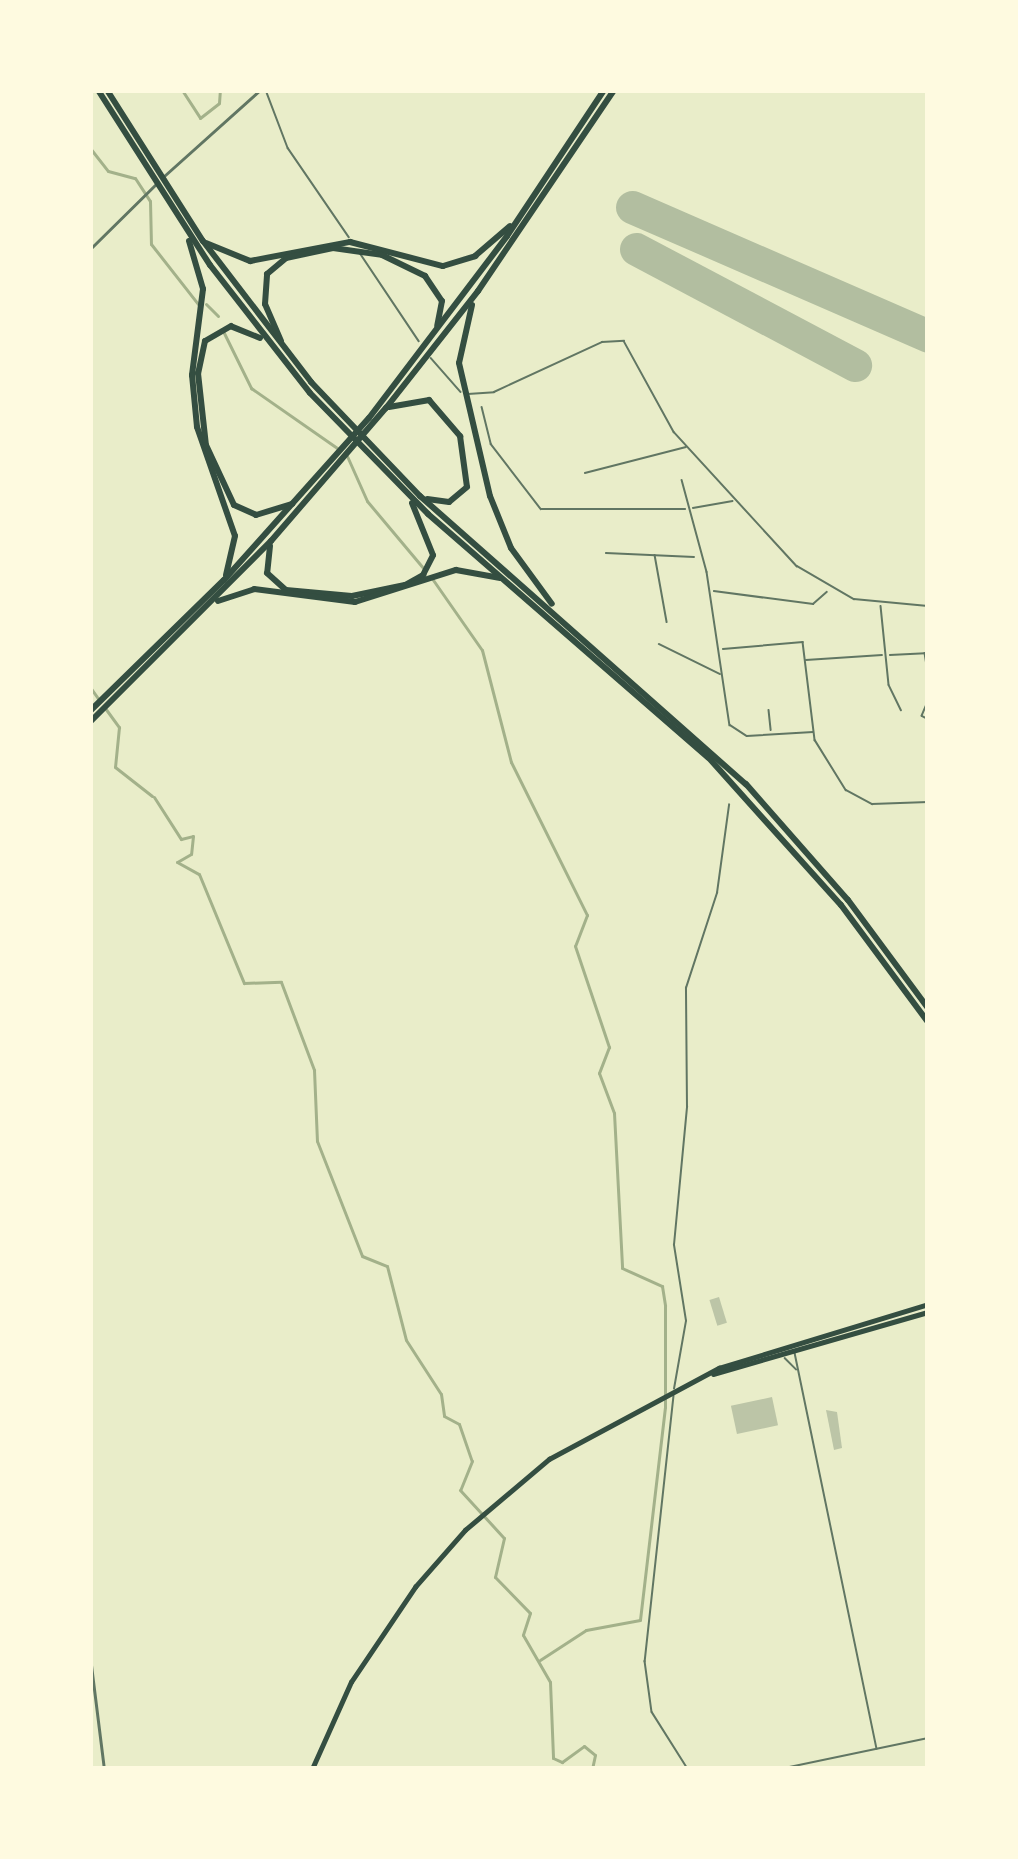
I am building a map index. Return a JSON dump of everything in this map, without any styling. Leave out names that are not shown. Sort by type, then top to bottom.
[{"type":"highway","points":[[98,90],[180,221],[268,344],[408,495],[740,790],[841,905],[928,1022]]},
{"type":"highway","points":[[107,90],[202,241],[288,356],[420,496],[566,621],[768,808],[928,1008]]},
{"type":"highway","points":[[371,420],[386,409],[604,90]]},
{"type":"highway","points":[[433,340],[478,290],[614,90]]},
{"type":"highway","points":[[202,241],[250,261],[340,245],[452,266],[520,218]]},
{"type":"highway","points":[[180,221],[203,289],[192,375],[196,428],[236,536],[227,585]]},
{"type":"highway","points":[[288,356],[266,304],[267,274],[286,258],[340,245]]},
{"type":"highway","points":[[368,248],[433,283],[442,301],[433,340]]},
{"type":"highway","points":[[478,290],[461,333],[461,377],[468,406],[505,535],[566,621]]},
{"type":"highway","points":[[268,344],[239,327],[210,334],[199,361],[201,420],[214,470],[234,505],[256,515],[295,502]]},
{"type":"highway","points":[[90,722],[94,712],[271,541],[418,362]]},
{"type":"highway","points":[[386,409],[429,400],[460,436],[469,464],[464,492],[443,503],[420,496]]},
{"type":"highway","points":[[210,603],[295,502],[339,459]]},
{"type":"highway","points":[[408,495],[431,540],[425,579]]},
{"type":"highway","points":[[271,541],[267,573],[286,590],[352,596],[471,569],[505,580]]},
{"type":"highway","points":[[227,585],[355,602],[425,579]]},
{"type":"main road","points":[[312,1769],[370,1650],[465,1531],[566,1448],[689,1382],[928,1308]]},
{"type":"main road","points":[[702,1377],[794,1346]]},
{"type":"street","points":[[90,248],[176,164],[263,90],[288,148],[454,388],[486,395],[620,340],[687,446],[829,589],[881,602],[928,606]]},
{"type":"street","points":[[482,407],[491,444],[541,509],[689,509],[735,499]]},
{"type":"street","points":[[585,473],[687,446]]},
{"type":"street","points":[[682,480],[710,590],[734,730],[813,732]]},
{"type":"street","points":[[606,553],[698,557]]},
{"type":"street","points":[[655,556],[667,622]]},
{"type":"street","points":[[710,590],[813,604],[829,589]]},
{"type":"street","points":[[881,602],[886,655],[901,710]]},
{"type":"street","points":[[719,649],[799,641],[806,660],[813,732],[856,798],[928,802]]},
{"type":"street","points":[[659,644],[722,674]]},
{"type":"street","points":[[806,660],[925,653],[928,673]]},
{"type":"street","points":[[928,701],[928,719]]},
{"type":"street","points":[[769,710],[771,734]]},
{"type":"street","points":[[688,1769],[652,1712],[645,1661],[676,1378],[685,1364],[686,1305],[674,1245],[687,1107],[686,988],[717,893],[729,805]]},
{"type":"street","points":[[794,1346],[877,1749]]},
{"type":"street","points":[[768,1355],[784,1357],[798,1373]]},
{"type":"street","points":[[90,1657],[104,1769]]},
{"type":"street","points":[[780,1769],[928,1738]]},
{"type":"street","points":[[830,1759],[832,1769]]},
{"type":"building","points":[[719,1297],[727,1323],[717,1326],[709,1300]]},
{"type":"building","points":[[772,1397],[778,1425],[737,1434],[731,1406]]},
{"type":"building","points":[[826,1410],[837,1412],[842,1448],[834,1450]]},
{"type":"waterway","points":[[182,90],[200,118],[219,103],[220,90]]},
{"type":"waterway","points":[[90,148],[108,171],[135,178],[150,201],[151,244],[198,304]]},
{"type":"waterway","points":[[206,304],[218,316]]},
{"type":"waterway","points":[[223,331],[251,388],[340,450]]},
{"type":"waterway","points":[[347,456],[367,501],[425,570]]},
{"type":"waterway","points":[[431,577],[482,650],[511,762],[587,915],[575,946],[609,1047],[599,1073],[614,1113],[622,1268],[662,1286],[665,1306],[665,1407],[640,1620],[586,1630],[540,1660]]},
{"type":"waterway","points":[[90,687],[99,700]]},
{"type":"waterway","points":[[105,708],[119,727],[115,767],[152,796]]},
{"type":"waterway","points":[[154,797],[181,839],[193,836],[191,854],[177,862],[199,874],[244,983],[281,982],[314,1070],[317,1141],[362,1256],[387,1266],[406,1340],[441,1394],[444,1416],[459,1424],[472,1461],[460,1490],[504,1538],[495,1577],[530,1613],[523,1635],[550,1682],[553,1758],[562,1762],[584,1746],[595,1755],[592,1769]]},
{"type":"runway","points":[[632,207],[928,336]]},
{"type":"runway","points":[[636,249],[855,365]]}]
